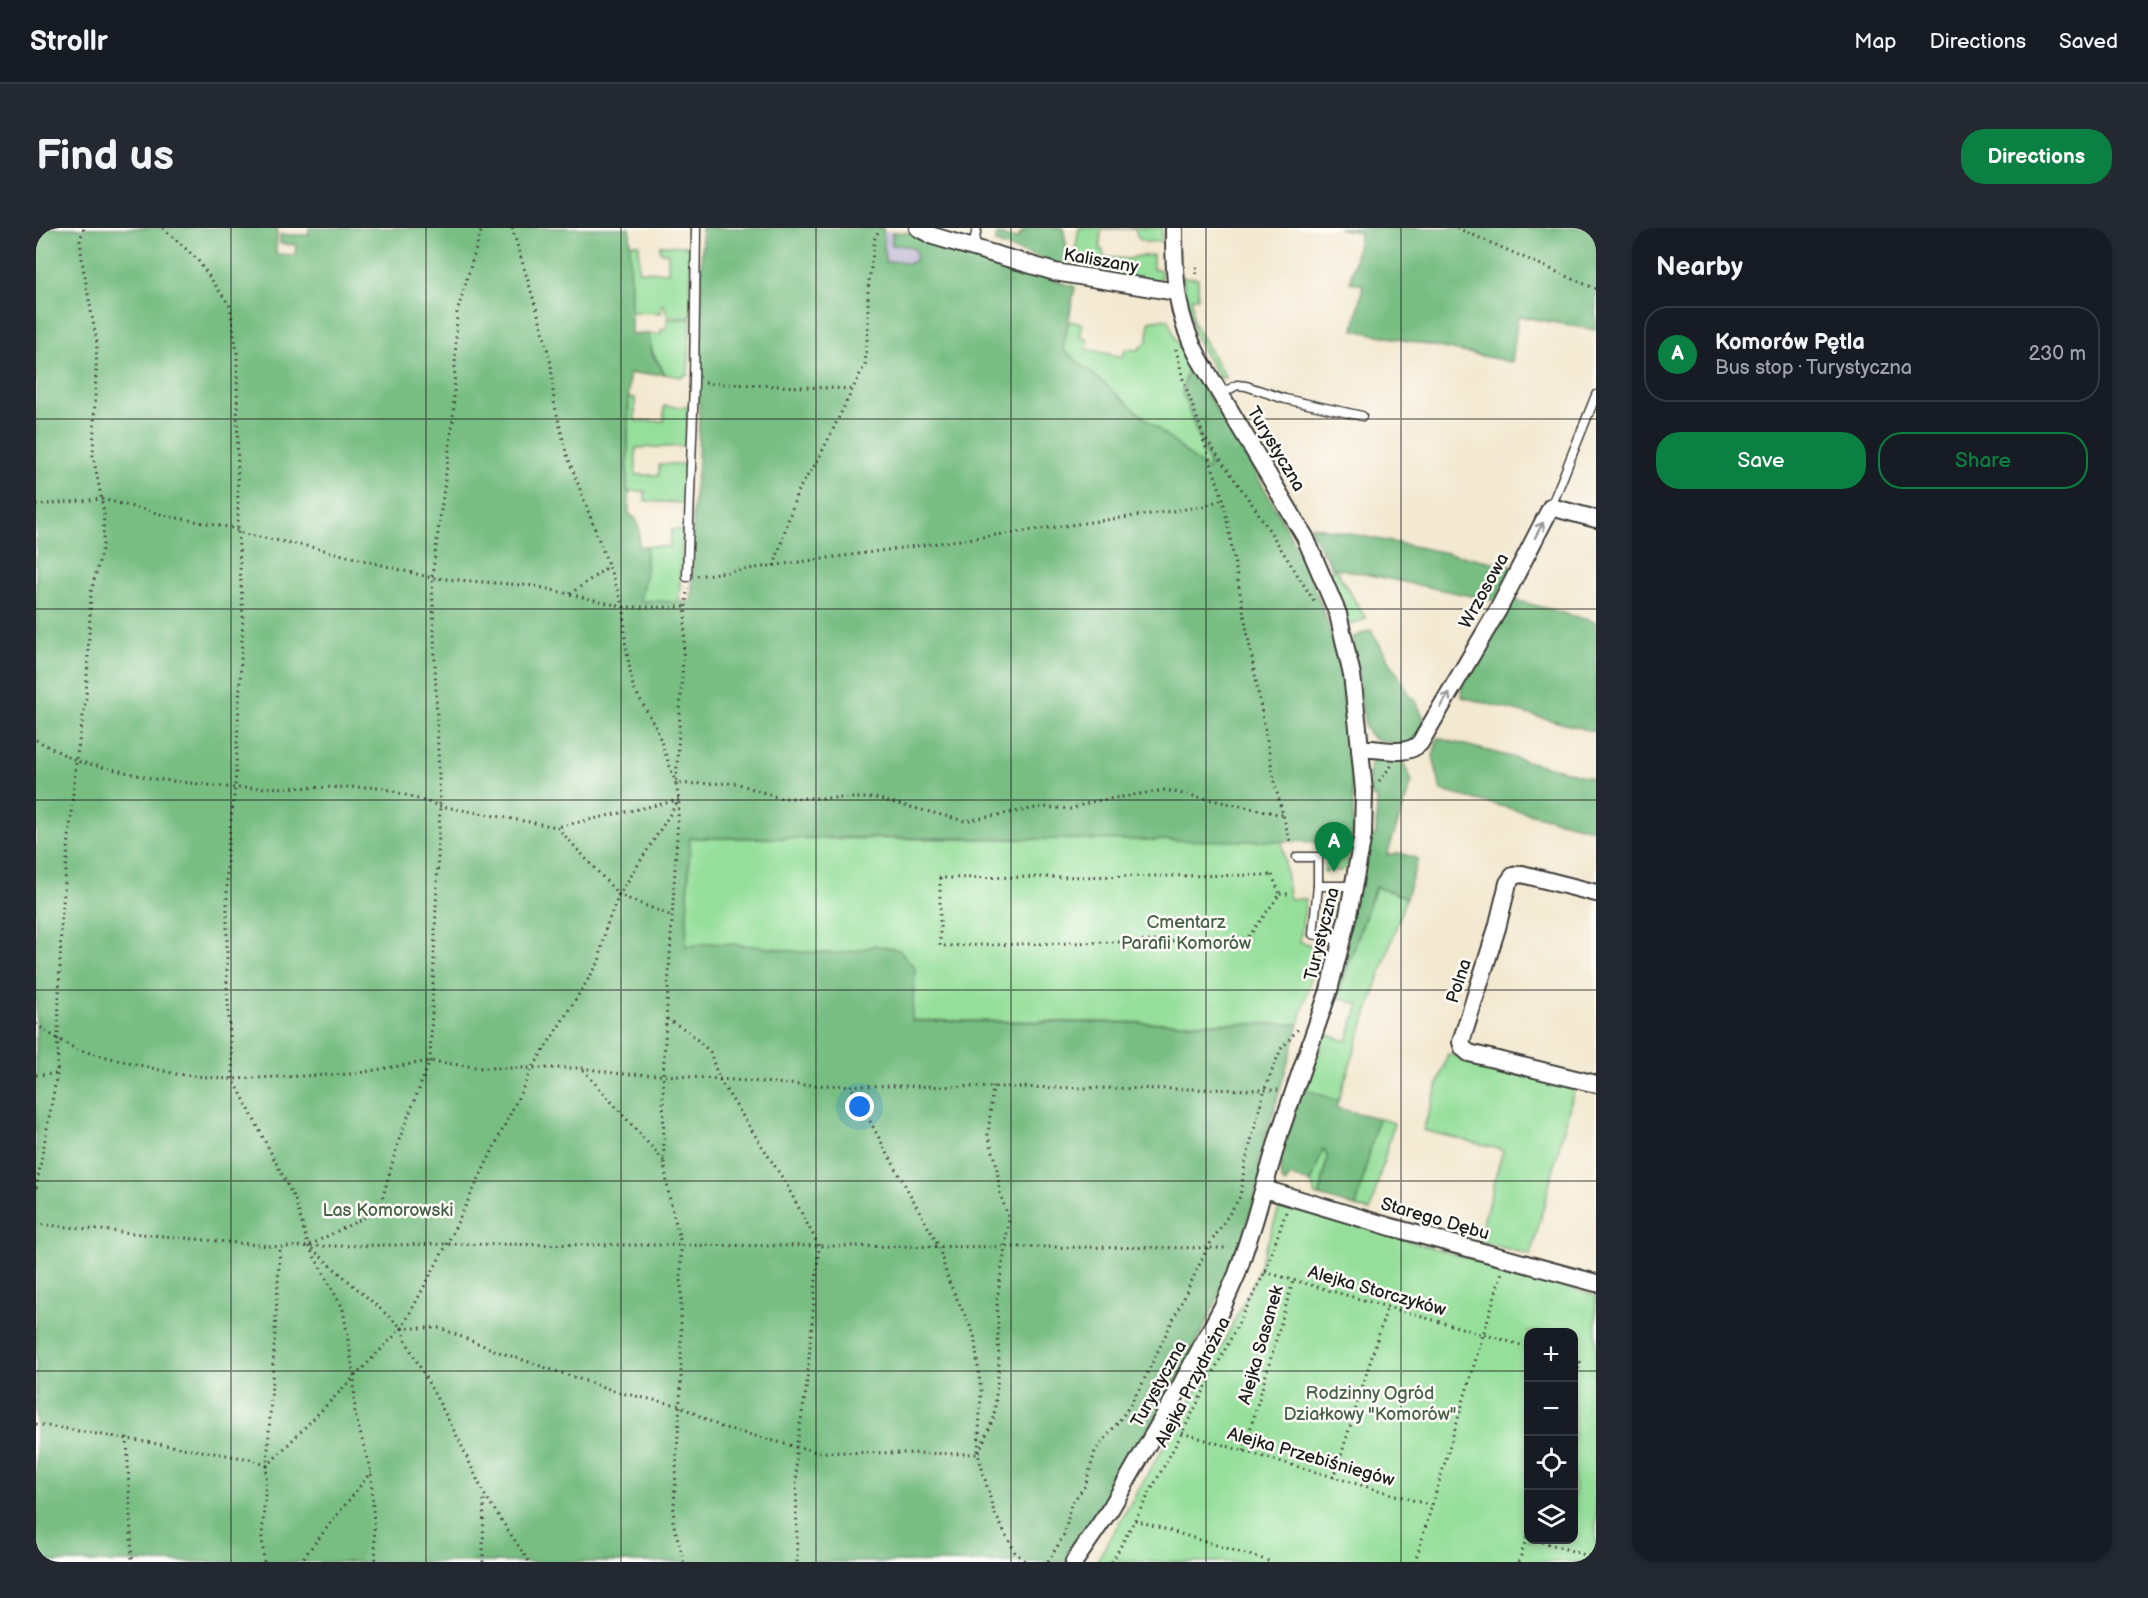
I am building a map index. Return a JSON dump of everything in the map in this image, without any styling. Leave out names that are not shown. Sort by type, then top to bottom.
[{"type":"street","name":"Kaliszany","points":[[918,228],[933,236],[1074,277],[1176,292]]},
{"type":"street","name":"Turystyczna","points":[[1074,1562],[1111,1508],[1172,1402],[1222,1308],[1246,1248],[1282,1122],[1317,1029],[1342,941],[1362,843],[1364,815],[1360,749],[1350,662],[1344,633],[1331,595],[1305,537],[1190,341],[1180,314],[1176,292],[1174,228]]},
{"type":"street","points":[[1551,507],[1596,519]]},
{"type":"street","name":"Wrzosowa","points":[[1407,750],[1424,737],[1497,610],[1551,507]]},
{"type":"street","points":[[1360,749],[1407,750]]},
{"type":"street","name":"Polna","points":[[1596,892],[1522,874],[1512,878],[1508,883],[1494,938],[1461,1042],[1463,1048],[1469,1053],[1596,1084]]},
{"type":"street","name":"Starego Dębu","points":[[1264,1190],[1596,1284]]},
{"type":"lane","points":[[687,577],[694,382],[696,228]]},
{"type":"lane","points":[[973,248],[977,228]]},
{"type":"lane","points":[[1221,394],[1237,385],[1246,386],[1286,399],[1362,416]]},
{"type":"lane","name":"Wrzosowa","points":[[1551,507],[1596,395]]},
{"type":"lane","points":[[1297,857],[1318,857],[1318,886],[1313,934],[1342,941]]},
{"type":"lane","points":[[1318,886],[1354,886]]},
{"type":"path","points":[[36,1188],[57,1074],[56,1038],[61,925],[76,761],[86,698],[91,592],[103,546],[104,512],[93,455],[97,343],[83,267],[80,240],[84,228]]},
{"type":"path","points":[[163,228],[197,260],[230,306],[237,354],[238,531],[243,618],[235,788],[227,854],[227,987],[233,1078],[296,1202],[308,1245],[343,1309],[354,1376],[355,1414],[371,1472],[376,1562]]},
{"type":"path","points":[[308,1245],[379,1210],[399,1140],[430,1060],[440,806],[432,578],[453,420],[457,312],[482,228]]},
{"type":"path","points":[[512,228],[551,364],[554,402],[566,452],[624,607],[625,641],[633,687],[656,727],[676,784],[679,800],[663,1075],[664,1162],[669,1196],[681,1244],[681,1383],[673,1522],[684,1562]]},
{"type":"path","points":[[774,566],[797,492],[818,460],[865,364],[868,289],[875,238],[880,228]]},
{"type":"path","points":[[1457,228],[1596,288]]},
{"type":"path","points":[[1196,274],[1196,268],[1198,268]]},
{"type":"path","points":[[1176,343],[1183,379],[1203,435],[1257,511],[1318,606]]},
{"type":"path","points":[[694,382],[853,389]]},
{"type":"path","points":[[1203,435],[1223,499],[1275,785],[1290,841]]},
{"type":"path","points":[[36,505],[102,499],[172,517],[233,528],[244,534],[316,548],[432,578],[535,586],[624,607],[687,608]]},
{"type":"path","points":[[676,784],[687,577],[1201,507],[1223,499]]},
{"type":"path","points":[[570,594],[609,566]]},
{"type":"path","points":[[36,740],[76,761],[155,779],[235,788],[380,787],[440,806],[557,827],[679,800]]},
{"type":"path","points":[[1375,789],[1378,781],[1407,750]]},
{"type":"path","points":[[676,784],[736,783],[779,798],[875,798],[965,821],[1042,807],[1071,809],[1090,802],[1165,790],[1283,815]]},
{"type":"path","points":[[267,1466],[402,1328],[447,1244],[532,1069],[599,962],[606,927],[619,895],[679,800]]},
{"type":"path","points":[[557,827],[619,895],[672,916]]},
{"type":"path","points":[[1272,875],[1280,894],[1247,939],[940,946],[940,878],[1272,875]]},
{"type":"path","points":[[1280,894],[1289,894]]},
{"type":"path","points":[[666,1019],[688,1031],[710,1052],[719,1079],[785,1182],[819,1246],[806,1391],[796,1448],[797,1562]]},
{"type":"path","points":[[36,1024],[78,1050],[176,1074],[233,1078],[352,1074],[430,1060],[482,1068],[582,1068],[620,1074],[803,1085],[1265,1088],[1280,1090]]},
{"type":"path","points":[[1048,1562],[1065,1533],[1071,1504],[1085,1486],[1095,1452],[1125,1413],[1141,1386],[1208,1247],[1240,1197],[1245,1164],[1265,1088],[1281,1049],[1293,1033],[1300,1029]]},
{"type":"path","points":[[582,1068],[664,1162]]},
{"type":"path","points":[[36,1075],[57,1074]]},
{"type":"path","points":[[850,1085],[939,1247],[948,1280],[974,1334],[981,1391],[978,1454],[994,1512],[1015,1552],[1026,1562]]},
{"type":"path","points":[[978,1454],[994,1417],[999,1364],[997,1300],[1009,1220],[1000,1193],[996,1161],[988,1135],[993,1086]]},
{"type":"path","name":"Alejka Przydrożna","points":[[1112,1562],[1265,1272],[1286,1210]]},
{"type":"path","points":[[36,1224],[280,1247],[681,1244],[1246,1248]]},
{"type":"path","points":[[308,1245],[402,1328],[407,1343],[458,1438],[484,1494],[529,1562]]},
{"type":"path","points":[[264,1562],[262,1537],[280,1247]]},
{"type":"path","name":"Alejka Storczyków","points":[[1265,1272],[1524,1346]]},
{"type":"path","points":[[1415,1562],[1502,1272]]},
{"type":"path","name":"Alejka Sasanek","points":[[1244,1451],[1293,1281]]},
{"type":"path","points":[[1334,1478],[1387,1308]]},
{"type":"path","points":[[402,1328],[440,1328],[499,1352],[621,1393],[678,1405],[721,1427],[796,1448],[816,1452],[978,1454]]},
{"type":"path","points":[[36,1424],[127,1437],[250,1460],[267,1466]]},
{"type":"path","name":"Alejka Przebiśniegów","points":[[1182,1433],[1433,1506]]},
{"type":"path","points":[[127,1437],[132,1562]]},
{"type":"path","points":[[300,1562],[371,1472]]},
{"type":"path","points":[[483,1562],[484,1494]]},
{"type":"path","points":[[1135,1520],[1272,1562]]},
{"type":"path","points":[[1519,1562],[1525,1544]]},
{"type":"path","points":[[1552,1544],[1592,1557]]},
{"type":"shaded area","points":[[883,231],[915,233],[931,275],[886,282]]},
{"type":"green space","name":"Las Komorowski","points":[[36,228],[277,228],[276,254],[295,255],[296,245],[280,244],[280,235],[309,235],[309,228],[630,228],[631,334],[649,334],[652,354],[665,374],[629,374],[627,491],[629,492],[629,514],[638,523],[639,546],[646,546],[646,570],[640,601],[691,602],[693,518],[698,468],[702,228],[883,228],[885,262],[899,261],[907,264],[915,261],[916,251],[909,246],[892,245],[892,232],[915,233],[1075,287],[1063,349],[1207,470],[1209,465],[1182,392],[1189,364],[1289,532],[1306,567],[1332,638],[1342,690],[1352,792],[1352,842],[690,838],[686,946],[712,943],[802,952],[839,953],[875,945],[899,950],[915,968],[912,1021],[1299,1024],[1258,1165],[1263,1168],[1241,1247],[1193,1352],[1090,1531],[1066,1562],[36,1562]]},
{"type":"green space","points":[[1025,228],[1063,228],[1068,254],[1066,266],[995,243],[997,235],[1017,239]]},
{"type":"green space","points":[[1079,228],[1162,228],[1162,241],[1145,242],[1139,239],[1135,229],[1104,229],[1101,231],[1100,250],[1103,250],[1104,257],[1129,259],[1153,255],[1153,269],[1161,270],[1161,286],[1080,270],[1076,247]]},
{"type":"green space","points":[[1338,228],[1596,228],[1596,330],[1518,316],[1512,362],[1354,330],[1363,285],[1350,282],[1360,233]]},
{"type":"green space","points":[[630,244],[639,244],[639,271],[668,272],[668,253],[660,252],[660,245],[690,248],[691,317],[667,316],[664,305],[661,305],[661,313],[631,312]]},
{"type":"green space","points":[[1182,277],[1198,278],[1198,298],[1192,298],[1193,322],[1226,378],[1219,378],[1194,335]]},
{"type":"green space","points":[[667,319],[691,319],[688,374],[681,377],[665,374],[651,346],[649,334],[661,334],[661,329],[667,328]]},
{"type":"green space","points":[[1169,320],[1176,341],[1189,364],[1182,392],[1209,465],[1207,471],[1063,349],[1068,321],[1083,324],[1080,337],[1088,340],[1086,349],[1123,357],[1125,349],[1137,350],[1145,343],[1148,337],[1149,321]]},
{"type":"green space","points":[[629,398],[635,398],[635,421],[664,421],[664,406],[688,407],[686,446],[636,448],[636,475],[659,475],[659,464],[685,464],[682,503],[645,501],[645,491],[627,491]]},
{"type":"green space","points":[[1311,526],[1513,566],[1495,601],[1333,569],[1309,528]]},
{"type":"green space","points":[[671,530],[683,530],[679,602],[639,601],[646,570],[646,546],[670,547]]},
{"type":"green space","points":[[1335,568],[1366,619],[1348,624],[1328,572]]},
{"type":"green space","points":[[1508,598],[1596,622],[1596,732],[1462,697],[1461,689]]},
{"type":"green space","points":[[1371,630],[1416,702],[1426,723],[1418,737],[1406,745],[1374,739],[1365,728],[1352,638]]},
{"type":"green space","points":[[1438,738],[1596,779],[1596,830],[1441,791],[1433,756]]},
{"type":"green space","points":[[1377,756],[1401,758],[1412,781],[1387,855],[1400,853],[1418,859],[1406,897],[1375,887],[1327,1028],[1323,1027],[1369,835],[1376,836],[1377,797],[1371,797],[1369,769]]},
{"type":"green space","name":"Cmentarz Parafii Komorów","points":[[690,838],[1282,840],[1289,895],[1291,899],[1306,899],[1300,942],[1319,947],[1299,1024],[683,1018]]},
{"type":"green space","points":[[1331,841],[1352,842],[1347,866],[1342,871],[1324,872],[1325,863],[1331,862]]},
{"type":"green space","points":[[1376,887],[1406,897],[1338,1101],[1306,1090],[1325,1034],[1347,1041],[1359,1005],[1337,997]]},
{"type":"green space","points":[[1448,1054],[1575,1086],[1531,1255],[1478,1241],[1503,1150],[1423,1130]]},
{"type":"green space","points":[[1300,1087],[1338,1101],[1336,1108],[1378,1118],[1356,1207],[1320,1196],[1327,1158],[1323,1149],[1311,1183],[1290,1176],[1285,1184],[1282,1179],[1280,1172],[1282,1164],[1278,1163]]},
{"type":"green space","points":[[1378,1118],[1394,1123],[1370,1211],[1356,1207]]},
{"type":"green space","points":[[1322,1149],[1326,1152],[1327,1158],[1320,1196],[1315,1195],[1311,1183]]},
{"type":"green space","name":"Rodzinny Ogród Działkowy \"Komorów\"","points":[[1281,1203],[1596,1296],[1596,1562],[1096,1562],[1215,1359],[1255,1279]]},
{"type":"place","name":"Komorów Pętla","points":[[1334,872]]}]
